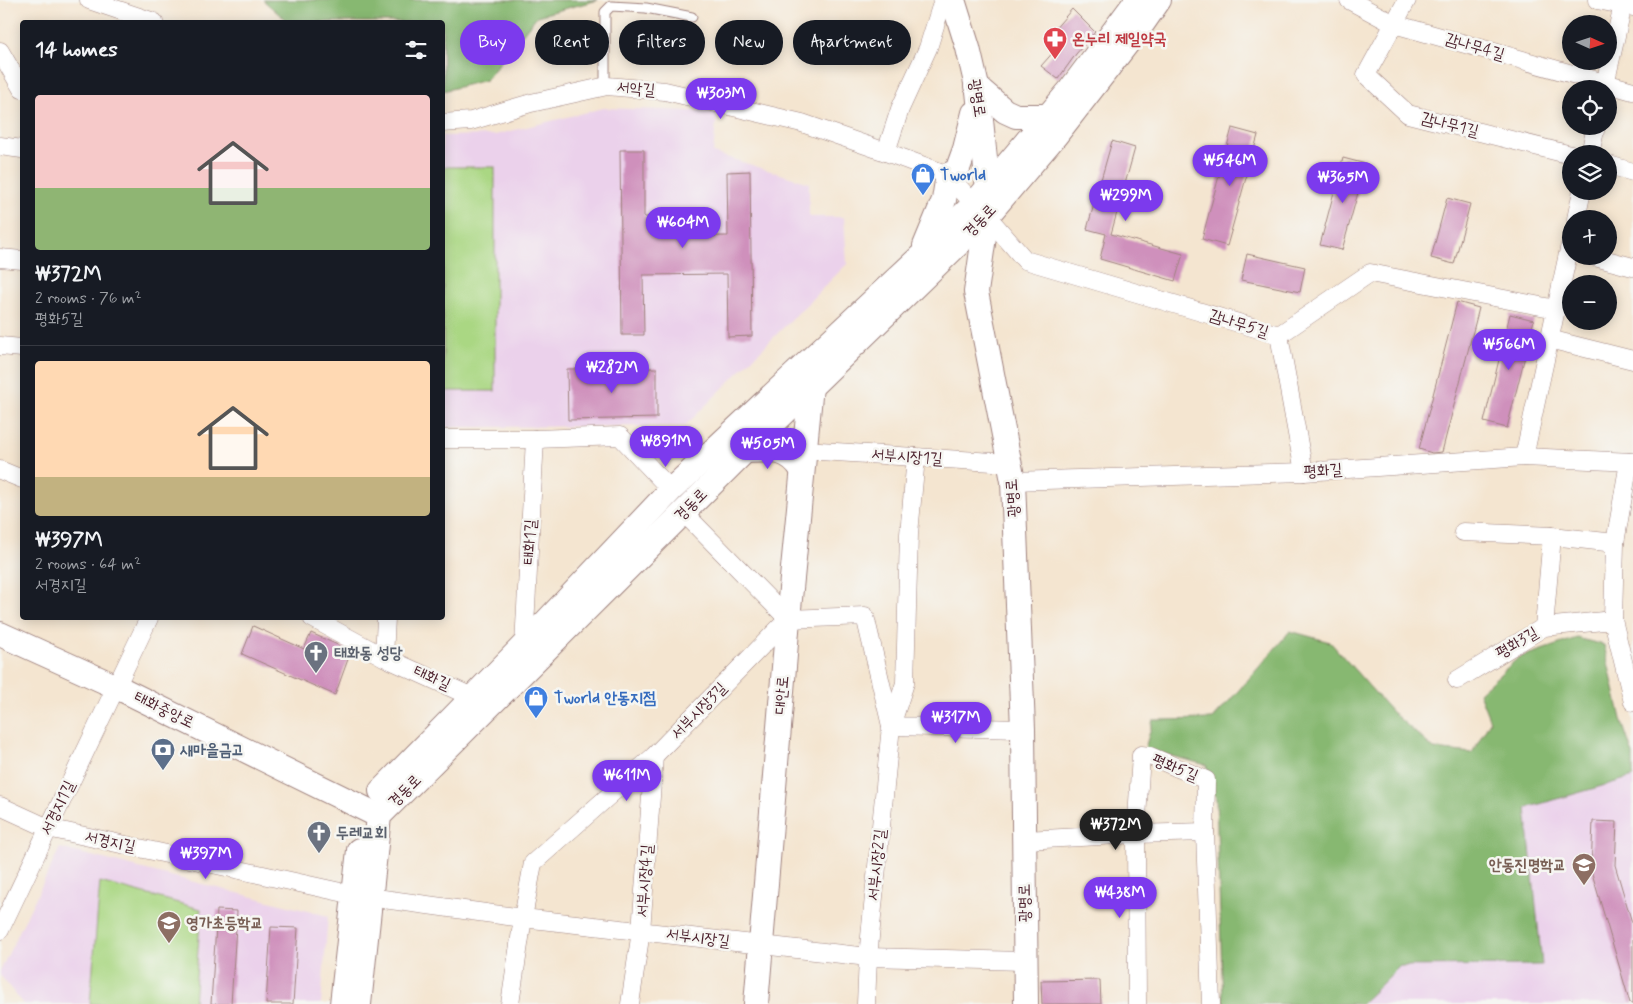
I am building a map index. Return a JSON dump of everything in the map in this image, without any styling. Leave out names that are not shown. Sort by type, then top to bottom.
[{"type":"street","points":[[88,0],[148,20]]},
{"type":"street","points":[[886,152],[900,109],[928,48],[943,0]]},
{"type":"street","name":"광명로","points":[[953,0],[968,48],[977,88],[983,203],[976,292],[1011,472],[1023,729],[1026,1004]]},
{"type":"street","name":"경동로","points":[[342,1004],[362,896],[372,813],[472,697],[672,490],[920,257],[983,203],[1056,135],[1159,0]]},
{"type":"street","name":"감나무4길","points":[[1349,0],[1394,24],[1585,80]]},
{"type":"street","name":"감나무1길","points":[[1407,0],[1366,75],[1408,114],[1562,153]]},
{"type":"street","points":[[1597,0],[1627,4],[1607,80]]},
{"type":"street","name":"경동로","points":[[372,813],[812,386],[983,203],[1047,116],[1070,90],[1129,4]]},
{"type":"street","points":[[0,51],[20,86]]},
{"type":"street","name":"서악길","points":[[445,123],[471,121],[531,103],[605,86],[665,91],[802,123],[886,152],[948,175],[983,203]]},
{"type":"street","points":[[977,88],[1005,111],[1016,116],[1047,116]]},
{"type":"street","points":[[920,257],[944,200],[948,175],[958,171],[972,122],[977,88]]},
{"type":"street","name":"감나무4길","points":[[1617,88],[1633,91]]},
{"type":"street","points":[[0,146],[20,148]]},
{"type":"street","points":[[1617,167],[1633,172]]},
{"type":"street","name":"감나무5길","points":[[983,203],[1025,260],[1279,336],[1370,273],[1556,309]]},
{"type":"street","points":[[0,258],[20,260]]},
{"type":"street","points":[[1617,263],[1633,267]]},
{"type":"street","points":[[1524,457],[1566,265]]},
{"type":"street","points":[[1279,336],[1304,472]]},
{"type":"street","points":[[1549,339],[1633,360]]},
{"type":"street","points":[[0,346],[20,348]]},
{"type":"street","name":"대안로","points":[[756,1004],[788,620],[812,386]]},
{"type":"street","points":[[445,440],[620,436],[672,490]]},
{"type":"street","name":"태화1길","points":[[524,645],[535,439]]},
{"type":"street","points":[[745,451],[779,451],[803,460]]},
{"type":"street","name":"평화길","points":[[1011,472],[1304,472],[1524,457],[1631,462]]},
{"type":"street","points":[[916,458],[909,534],[905,683],[890,726],[1023,729]]},
{"type":"street","name":"서부시장1길","points":[[803,460],[916,458],[1011,472]]},
{"type":"street","points":[[1631,462],[1616,543],[1613,620],[1633,702]]},
{"type":"street","points":[[0,470],[20,478]]},
{"type":"street","points":[[683,512],[788,620]]},
{"type":"street","points":[[1463,532],[1552,536],[1616,543]]},
{"type":"street","points":[[1544,627],[1552,536]]},
{"type":"street","name":"서부시장2길","points":[[788,620],[865,616],[890,726],[868,958],[866,1004]]},
{"type":"street","name":"서경지1길","points":[[0,930],[148,620]]},
{"type":"street","name":"태화길","points":[[316,620],[384,657],[472,697]]},
{"type":"street","points":[[384,657],[386,620]]},
{"type":"street","name":"서부시장3길","points":[[510,1004],[522,918],[533,863],[654,756],[788,620]]},
{"type":"street","name":"평화3길","points":[[1457,680],[1544,627],[1613,620]]},
{"type":"street","name":"태화중앙로","points":[[0,634],[117,687],[372,813]]},
{"type":"street","name":"서부시장4길","points":[[630,1004],[642,931],[654,756]]},
{"type":"street","name":"평화5길","points":[[1136,834],[1140,756],[1150,756],[1206,780],[1205,832],[1211,1004]]},
{"type":"street","name":"서경지길","points":[[0,806],[48,828],[362,896]]},
{"type":"street","points":[[1024,840],[1205,832]]},
{"type":"street","points":[[1136,834],[1137,1004]]},
{"type":"street","name":"경동로","points":[[359,1004],[362,896]]},
{"type":"street","name":"서부시장길","points":[[362,896],[522,918],[868,958],[1026,961]]},
{"type":"lane","points":[[605,86],[605,12],[611,6],[646,8],[692,17]]},
{"type":"shaded area","points":[[603,108],[717,112],[713,153],[809,183],[809,217],[844,217],[847,264],[685,426],[445,427],[445,136],[495,135]]},
{"type":"shaded area","name":"안동진명학교","points":[[1633,777],[1633,1004],[1361,1004],[1400,966],[1542,965],[1526,808]]},
{"type":"shaded area","name":"영가초등학교","points":[[60,848],[328,916],[321,1004],[23,1004],[0,975],[0,971]]},
{"type":"green space","points":[[263,0],[598,0],[537,16],[525,31],[525,20],[460,20],[460,65],[498,65],[486,80],[445,90],[445,20],[286,20]]},
{"type":"green space","points":[[445,167],[495,167],[495,391],[445,391]]},
{"type":"green space","points":[[1290,631],[1330,642],[1392,712],[1434,749],[1472,753],[1490,721],[1479,693],[1518,658],[1577,638],[1604,645],[1621,719],[1633,755],[1633,777],[1526,808],[1542,965],[1400,966],[1361,1004],[1223,1004],[1216,798],[1206,765],[1145,749],[1153,720],[1213,719]]},
{"type":"green space","points":[[100,882],[201,909],[194,1004],[90,1004]]},
{"type":"building","points":[[1072,9],[1095,32],[1058,79],[1041,66],[1064,40],[1054,30]]},
{"type":"building","points":[[1232,128],[1258,135],[1227,246],[1202,239]]},
{"type":"building","points":[[1112,141],[1135,148],[1111,234],[1183,254],[1175,281],[1100,259],[1106,234],[1087,229]]},
{"type":"building","points":[[620,150],[644,150],[644,217],[659,217],[660,237],[728,236],[727,172],[750,171],[752,336],[728,337],[727,274],[643,275],[644,335],[622,335]]},
{"type":"building","points":[[1343,158],[1366,164],[1342,250],[1320,245]]},
{"type":"building","points":[[1447,198],[1470,204],[1454,264],[1431,258]]},
{"type":"building","points":[[1247,254],[1305,267],[1300,292],[1241,280]]},
{"type":"building","points":[[1457,302],[1479,308],[1442,452],[1432,453],[1419,449]]},
{"type":"building","points":[[1510,314],[1534,320],[1507,428],[1484,422]]},
{"type":"building","points":[[657,368],[657,418],[568,420],[567,369]]},
{"type":"building","name":"태화동 성당","points":[[253,626],[304,649],[311,633],[351,651],[335,695],[242,654]]},
{"type":"building","points":[[1593,821],[1617,822],[1615,865],[1633,926],[1633,1003],[1630,1003],[1591,870]]},
{"type":"building","points":[[217,910],[237,911],[231,1004],[211,1004]]},
{"type":"building","points":[[271,927],[298,928],[293,1004],[266,1004]]},
{"type":"building","points":[[1100,980],[1101,1004],[1042,1004],[1041,981]]},
{"type":"place","name":"온누리 제일약국","points":[[1055,60]]},
{"type":"place","name":"Tworld","points":[[923,196]]},
{"type":"place","name":"태화동 성당","points":[[316,674]]},
{"type":"place","name":"Tworld 안동지점","points":[[536,719]]},
{"type":"place","name":"새마을금고","points":[[163,771]]},
{"type":"place","name":"두레교회","points":[[319,854]]},
{"type":"place","name":"안동진명학교","points":[[1584,886]]},
{"type":"place","name":"영가초등학교","points":[[169,944]]}]
